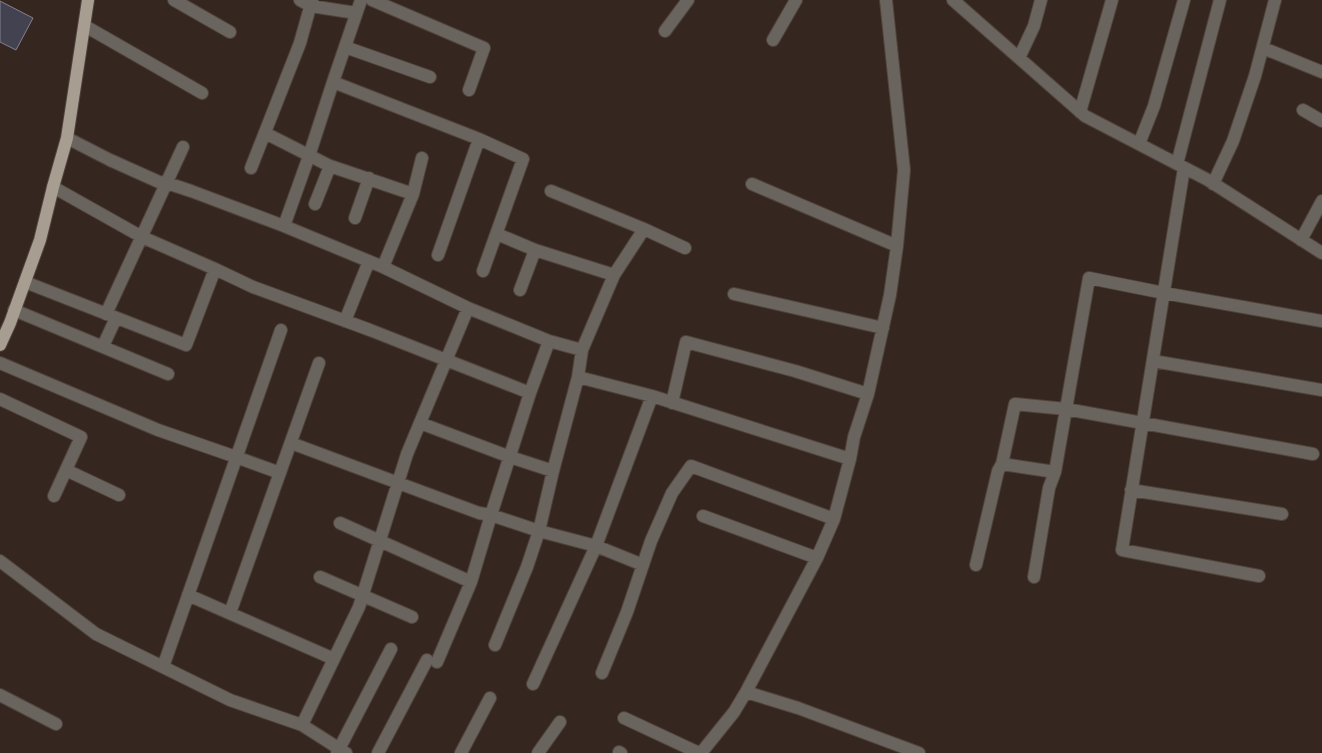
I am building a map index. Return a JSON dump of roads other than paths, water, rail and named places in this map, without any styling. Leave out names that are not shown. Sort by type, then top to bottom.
[{"type":"main road","points":[[0,345],[40,240],[67,138],[88,0]]},
{"type":"street","points":[[174,0],[230,32]]},
{"type":"street","points":[[284,226],[310,156],[361,0]]},
{"type":"street","points":[[372,0],[484,48],[469,90]]},
{"type":"street","points":[[665,31],[688,0]]},
{"type":"street","points":[[773,40],[796,0]]},
{"type":"street","points":[[624,718],[700,753],[734,712],[746,692],[817,558],[834,518],[854,437],[868,394],[890,295],[897,246],[904,170],[886,0]]},
{"type":"street","points":[[953,0],[1085,116],[1213,184],[1322,253]]},
{"type":"street","points":[[1019,58],[1034,26],[1041,0]]},
{"type":"street","points":[[1080,112],[1112,0]]},
{"type":"street","points":[[1139,144],[1154,106],[1184,0]]},
{"type":"street","points":[[1220,0],[1180,166],[1164,293],[1122,550],[1259,576]]},
{"type":"street","points":[[1213,184],[1233,141],[1255,76],[1275,0]]},
{"type":"street","points":[[251,168],[300,43],[308,2],[356,13]]},
{"type":"street","points":[[85,26],[202,93]]},
{"type":"street","points":[[345,47],[430,76]]},
{"type":"street","points":[[1263,48],[1322,72]]},
{"type":"street","points":[[333,82],[479,139],[523,159],[483,271]]},
{"type":"street","points":[[1303,110],[1322,121]]},
{"type":"street","points":[[265,133],[330,166],[413,194]]},
{"type":"street","points":[[67,138],[159,182],[167,183],[284,226],[383,267],[468,308],[549,342],[582,350]]},
{"type":"street","points":[[438,255],[479,139]]},
{"type":"street","points":[[103,346],[111,316],[142,237],[182,147]]},
{"type":"street","points":[[383,267],[413,194],[422,158]]},
{"type":"street","points":[[315,204],[330,166]]},
{"type":"street","points":[[355,218],[369,178]]},
{"type":"street","points":[[752,184],[897,246]]},
{"type":"street","points":[[53,187],[142,237],[253,287],[530,393]]},
{"type":"street","points":[[551,191],[685,248]]},
{"type":"street","points":[[1301,240],[1322,201]]},
{"type":"street","points":[[495,645],[540,531],[553,471],[578,377],[582,350],[614,275],[644,229]]},
{"type":"street","points":[[497,234],[535,250],[614,275]]},
{"type":"street","points":[[520,290],[535,250]]},
{"type":"street","points":[[345,321],[369,261]]},
{"type":"street","points":[[25,282],[186,345],[215,269]]},
{"type":"street","points":[[1034,577],[1049,488],[1055,472],[1089,278],[1322,321]]},
{"type":"street","points":[[734,294],[883,328]]},
{"type":"street","points":[[302,725],[358,607],[407,454],[468,308]]},
{"type":"street","points":[[14,310],[168,374]]},
{"type":"street","points":[[163,667],[280,330]]},
{"type":"street","points":[[378,753],[432,661],[471,582],[530,393],[549,342]]},
{"type":"street","points":[[672,403],[686,342],[795,371],[868,394]]},
{"type":"street","points":[[1153,361],[1322,390]]},
{"type":"street","points":[[0,363],[158,430],[280,473]]},
{"type":"street","points":[[230,613],[319,363]]},
{"type":"street","points":[[578,377],[652,396],[850,459]]},
{"type":"street","points":[[533,684],[596,546],[652,396]]},
{"type":"street","points":[[0,399],[81,437],[54,496]]},
{"type":"street","points":[[976,565],[1015,404],[1066,409],[1313,454]]},
{"type":"street","points":[[420,423],[553,471]]},
{"type":"street","points":[[291,443],[479,513],[596,546],[643,565]]},
{"type":"street","points":[[1002,464],[1055,472]]},
{"type":"street","points":[[602,673],[627,612],[651,541],[672,493],[691,466],[834,518]]},
{"type":"street","points":[[66,470],[119,496]]},
{"type":"street","points":[[1132,490],[1282,514]]},
{"type":"street","points":[[702,516],[817,558]]},
{"type":"street","points":[[340,523],[471,582]]},
{"type":"street","points":[[0,561],[96,634],[230,700],[302,725],[341,752],[391,649]]},
{"type":"street","points":[[320,577],[412,617]]},
{"type":"street","points":[[188,595],[334,659]]},
{"type":"street","points":[[746,692],[798,708],[919,753]]},
{"type":"street","points":[[0,695],[56,724]]},
{"type":"street","points":[[461,753],[490,698]]},
{"type":"street","points":[[538,753],[560,722]]}]
